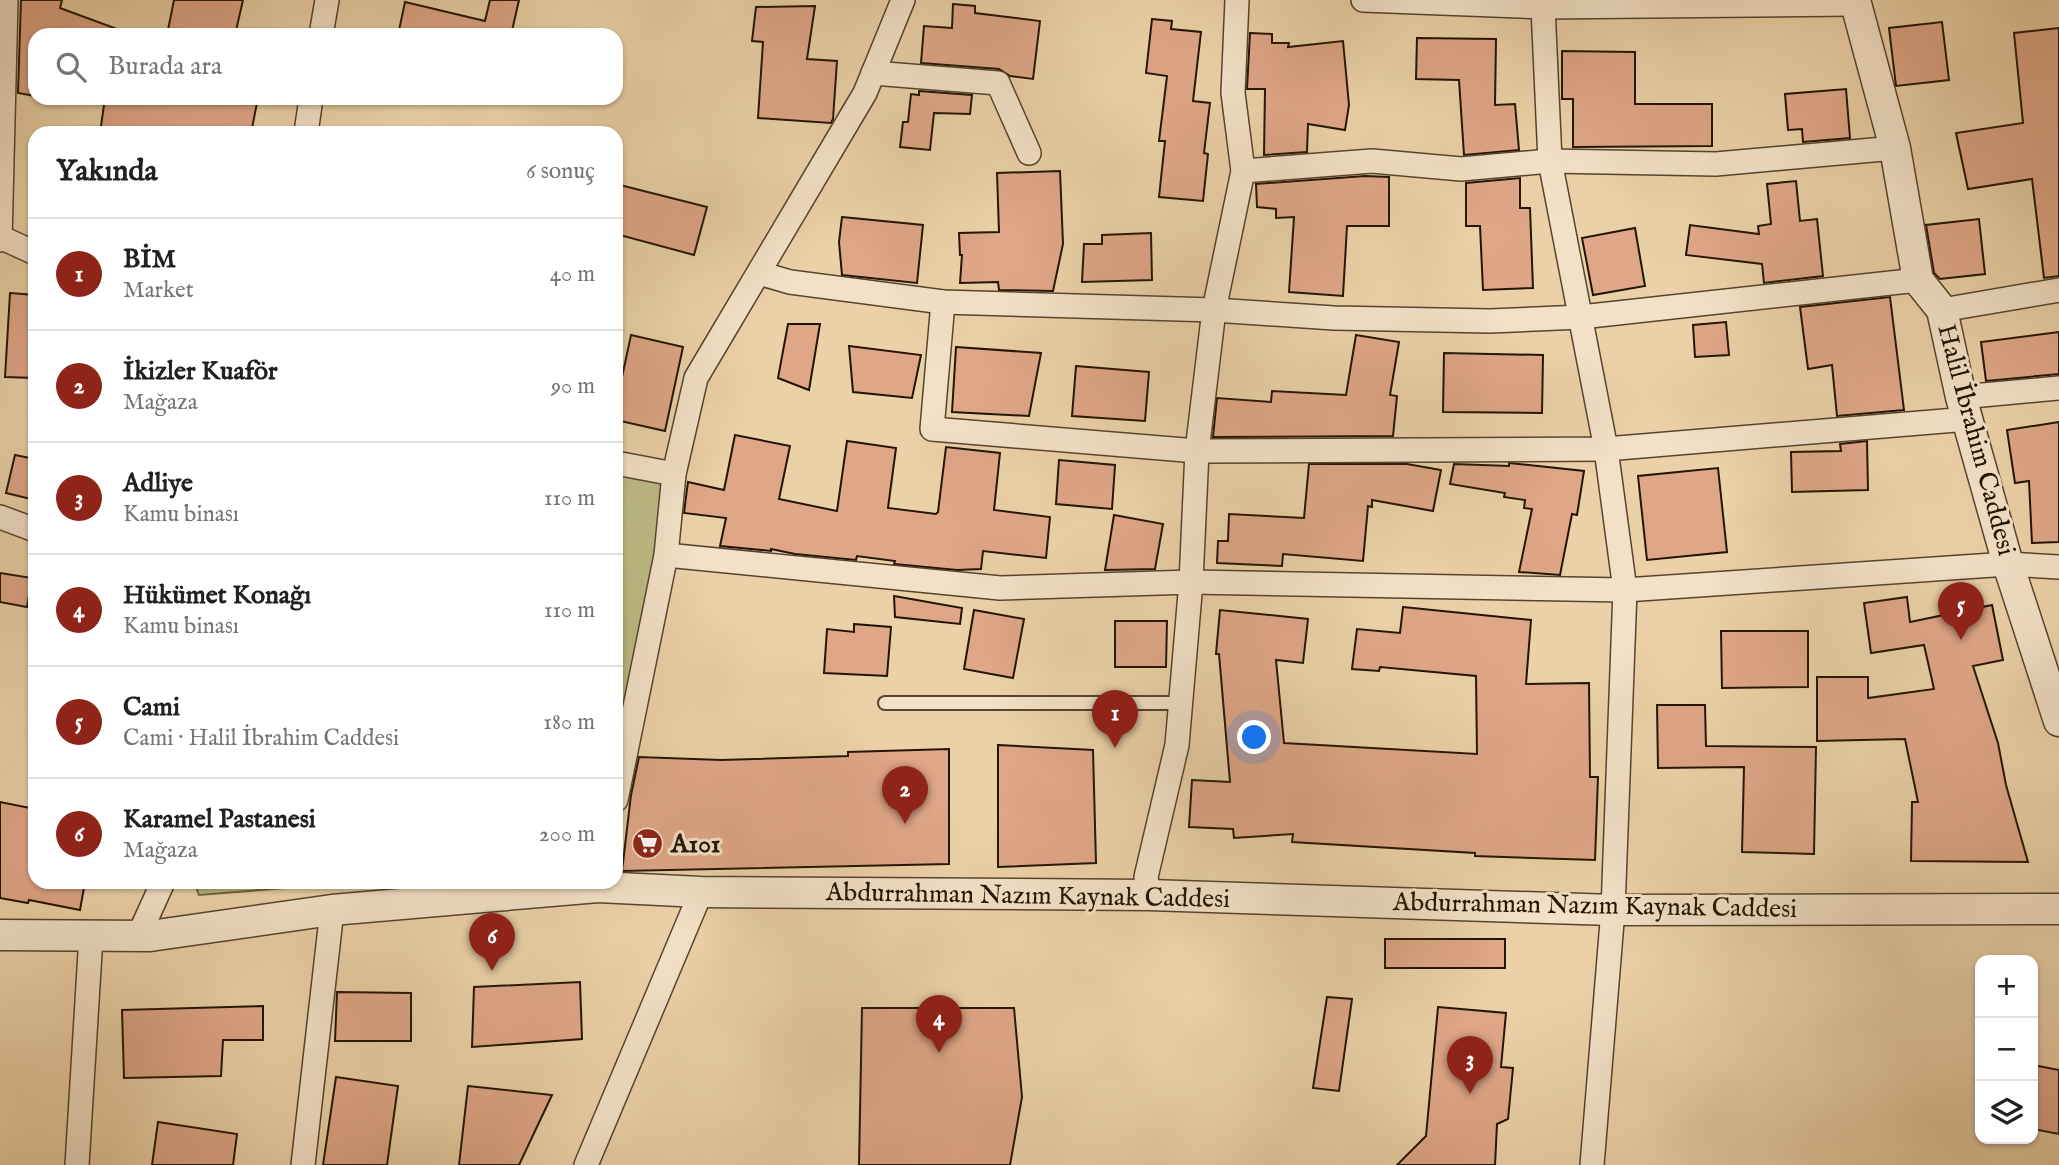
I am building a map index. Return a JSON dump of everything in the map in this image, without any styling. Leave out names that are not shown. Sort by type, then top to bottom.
[{"type":"street","points":[[6,0],[0,239],[28,250]]},
{"type":"street","points":[[322,28],[327,0]]},
{"type":"street","points":[[623,766],[666,555],[674,474],[696,378],[865,93],[903,0]]},
{"type":"street","points":[[1149,895],[1146,877],[1177,745],[1191,582],[1197,451],[1214,310],[1244,171],[1233,93],[1237,0]]},
{"type":"street","points":[[1363,0],[1543,7],[1855,2]]},
{"type":"street","name":"Halil İbrahim Caddesi","points":[[1855,2],[1895,148],[1918,280],[1942,310],[1964,408],[2008,564],[2059,721]]},
{"type":"street","points":[[1543,7],[1550,161],[1606,449],[1625,590],[1613,910],[1592,1165]]},
{"type":"street","points":[[873,72],[998,83],[1029,153]]},
{"type":"street","points":[[307,126],[310,105]]},
{"type":"street","points":[[1244,171],[1372,161],[1461,169],[1550,161],[1716,164],[1895,148]]},
{"type":"street","points":[[759,273],[790,282],[943,302],[1214,310],[1334,318],[1490,321],[1581,317],[1918,280]]},
{"type":"street","points":[[1942,310],[2059,290]]},
{"type":"street","points":[[943,302],[932,429],[1197,451],[1606,449],[1964,408],[2059,388]]},
{"type":"street","points":[[623,464],[674,474]]},
{"type":"street","points":[[0,517],[28,527]]},
{"type":"street","points":[[666,555],[1000,588],[1191,582],[1625,590],[2008,564],[2059,566]]},
{"type":"street","name":"Abdurrahman Nazım Kaynak Caddesi","points":[[623,886],[701,892],[1149,895],[1613,910],[2059,909]]},
{"type":"street","points":[[138,937],[160,889]]},
{"type":"street","name":"Abdurrahman Nazım Kaynak Caddesi","points":[[0,935],[138,937],[332,910],[548,889]]},
{"type":"street","points":[[586,1165],[701,892]]},
{"type":"street","points":[[303,1165],[332,910]]},
{"type":"street","points":[[77,1165],[91,936]]},
{"type":"lane","points":[[885,703],[1180,703]]},
{"type":"shaded area","points":[[623,464],[674,474],[623,735]]},
{"type":"shaded area","points":[[197,889],[273,889],[199,895]]},
{"type":"building","points":[[21,0],[62,0],[60,8],[114,28],[28,28],[28,95],[18,93]]},
{"type":"building","points":[[174,0],[243,0],[237,28],[168,28]]},
{"type":"building","points":[[490,0],[519,0],[513,28],[399,28],[405,2],[485,21]]},
{"type":"building","points":[[953,4],[975,6],[975,13],[1040,21],[1033,79],[1010,76],[999,69],[921,63],[924,26],[952,28]]},
{"type":"building","points":[[815,6],[807,59],[837,61],[831,123],[758,118],[763,42],[752,41],[756,7]]},
{"type":"building","points":[[1152,19],[1172,21],[1171,29],[1201,32],[1193,101],[1210,103],[1204,153],[1208,154],[1203,201],[1159,197],[1165,141],[1159,141],[1167,76],[1146,73]]},
{"type":"building","points":[[1942,22],[1949,80],[1896,86],[1889,28]]},
{"type":"building","points":[[2059,28],[2059,276],[2044,278],[2032,179],[1968,189],[1956,133],[2023,123],[2014,33]]},
{"type":"building","points":[[1250,33],[1272,34],[1272,43],[1289,43],[1288,47],[1343,41],[1349,105],[1345,130],[1308,124],[1307,152],[1264,155],[1265,89],[1247,89]]},
{"type":"building","points":[[1417,38],[1496,39],[1495,105],[1515,104],[1519,150],[1464,155],[1459,80],[1416,79]]},
{"type":"building","points":[[1562,51],[1635,52],[1635,104],[1712,104],[1712,146],[1573,147],[1573,99],[1562,99]]},
{"type":"building","points":[[1846,89],[1850,138],[1803,142],[1802,129],[1788,130],[1785,94]]},
{"type":"building","points":[[919,91],[972,95],[970,114],[934,113],[930,150],[900,147],[903,122],[908,122],[911,94],[919,95]]},
{"type":"building","points":[[104,105],[257,105],[252,126],[101,126]]},
{"type":"building","points":[[1060,171],[1063,244],[1053,291],[999,290],[998,282],[960,283],[962,255],[959,233],[999,232],[997,173]]},
{"type":"building","points":[[1365,176],[1389,177],[1389,226],[1347,226],[1343,296],[1289,292],[1294,217],[1276,218],[1276,209],[1257,207],[1256,184]]},
{"type":"building","points":[[1520,178],[1520,208],[1530,208],[1533,288],[1483,290],[1480,226],[1466,226],[1466,183]]},
{"type":"building","points":[[1796,181],[1800,221],[1817,219],[1823,276],[1764,283],[1762,264],[1686,255],[1690,225],[1759,234],[1758,226],[1771,224],[1767,184]]},
{"type":"building","points":[[623,186],[707,207],[694,255],[623,236]]},
{"type":"building","points":[[842,217],[923,225],[917,283],[842,275],[839,242]]},
{"type":"building","points":[[1979,219],[1985,274],[1940,279],[1934,273],[1926,225]]},
{"type":"building","points":[[1635,228],[1645,286],[1593,295],[1582,238]]},
{"type":"building","points":[[1151,233],[1152,280],[1082,282],[1084,244],[1102,244],[1102,235]]},
{"type":"building","points":[[10,293],[28,294],[28,378],[5,377]]},
{"type":"building","points":[[1890,297],[1904,410],[1837,416],[1832,365],[1808,369],[1800,307]]},
{"type":"building","points":[[1726,322],[1729,355],[1695,357],[1693,325]]},
{"type":"building","points":[[788,324],[820,324],[809,390],[778,378]]},
{"type":"building","points":[[2059,332],[2059,374],[1986,381],[1981,342]]},
{"type":"building","points":[[631,335],[683,347],[665,431],[623,422],[623,372]]},
{"type":"building","points":[[1356,335],[1399,342],[1390,395],[1397,396],[1393,436],[1213,437],[1217,398],[1271,402],[1272,391],[1346,395]]},
{"type":"building","points":[[849,346],[921,355],[912,398],[853,392]]},
{"type":"building","points":[[956,347],[1041,353],[1029,416],[952,412]]},
{"type":"building","points":[[1444,353],[1543,355],[1542,413],[1443,412]]},
{"type":"building","points":[[1076,366],[1149,372],[1145,421],[1072,416]]},
{"type":"building","points":[[2059,422],[2059,542],[2032,543],[2029,481],[2015,483],[2007,430]]},
{"type":"building","points":[[735,435],[790,446],[779,499],[837,511],[847,441],[896,448],[888,508],[936,514],[946,447],[1000,453],[994,510],[1050,517],[1046,558],[983,551],[981,569],[957,570],[894,564],[895,561],[857,556],[856,560],[771,549],[720,546],[726,518],[684,513],[687,489],[688,482],[724,490]]},
{"type":"building","points":[[1867,441],[1868,490],[1792,492],[1791,452],[1841,451],[1840,444]]},
{"type":"building","points":[[15,455],[28,458],[28,498],[6,493]]},
{"type":"building","points":[[1059,460],[1115,465],[1112,509],[1056,504]]},
{"type":"building","points":[[1509,463],[1584,471],[1577,515],[1572,514],[1560,575],[1519,572],[1532,509],[1524,508],[1525,500],[1504,497],[1505,493],[1450,484],[1454,464],[1509,466]]},
{"type":"building","points":[[1309,464],[1407,464],[1441,470],[1433,511],[1372,500],[1372,507],[1368,506],[1363,561],[1283,554],[1282,566],[1217,563],[1218,541],[1228,541],[1229,514],[1304,518]]},
{"type":"building","points":[[1718,468],[1727,552],[1647,560],[1638,476]]},
{"type":"building","points":[[1114,515],[1163,524],[1155,569],[1105,570]]},
{"type":"building","points":[[0,573],[28,577],[27,607],[0,602]]},
{"type":"building","points":[[894,596],[962,608],[960,624],[895,617]]},
{"type":"building","points":[[1907,597],[1910,622],[1992,605],[2003,660],[1973,666],[1998,743],[2006,785],[2028,862],[1911,861],[1912,802],[1918,802],[1905,739],[1817,741],[1817,677],[1868,677],[1868,698],[1934,689],[1924,645],[1871,653],[1864,603]]},
{"type":"building","points":[[1403,607],[1531,620],[1526,684],[1589,683],[1590,777],[1598,777],[1595,860],[1475,856],[1475,853],[1292,842],[1293,834],[1234,838],[1233,829],[1189,827],[1192,780],[1230,782],[1219,654],[1216,654],[1220,610],[1308,619],[1303,663],[1276,660],[1284,743],[1477,754],[1476,676],[1380,667],[1379,671],[1352,669],[1357,629],[1400,633]]},
{"type":"building","points":[[974,610],[1024,619],[1013,678],[964,669]]},
{"type":"building","points":[[1115,621],[1167,621],[1166,667],[1115,667]]},
{"type":"building","points":[[854,624],[891,627],[887,676],[824,673],[827,629],[854,632]]},
{"type":"building","points":[[1721,631],[1808,631],[1808,687],[1722,688]]},
{"type":"building","points":[[1657,705],[1705,705],[1706,746],[1816,747],[1814,854],[1742,852],[1744,767],[1658,768]]},
{"type":"building","points":[[998,745],[1093,750],[1096,863],[998,867]]},
{"type":"building","points":[[949,749],[949,864],[623,871],[631,795],[639,757],[721,760],[848,756],[848,752]]},
{"type":"building","points":[[0,802],[28,808],[28,889],[84,889],[80,910],[29,900],[28,903],[0,898]]},
{"type":"building","points":[[1385,939],[1505,939],[1505,968],[1385,968]]},
{"type":"building","points":[[580,982],[582,1039],[472,1047],[474,987]]},
{"type":"building","points":[[337,992],[411,993],[411,1041],[335,1041]]},
{"type":"building","points":[[1327,997],[1352,999],[1339,1091],[1313,1088]]},
{"type":"building","points":[[263,1006],[263,1040],[223,1040],[221,1076],[124,1078],[122,1010]]},
{"type":"building","points":[[1438,1007],[1506,1013],[1501,1067],[1513,1068],[1508,1119],[1497,1124],[1495,1165],[1397,1165],[1426,1136]]},
{"type":"building","points":[[862,1008],[1014,1008],[1022,1097],[1010,1165],[859,1165]]},
{"type":"building","points":[[2038,1066],[2059,1070],[2059,1134],[2038,1130]]},
{"type":"building","points":[[336,1077],[398,1086],[387,1165],[323,1165]]},
{"type":"building","points":[[468,1086],[552,1095],[519,1165],[459,1165]]},
{"type":"building","points":[[158,1122],[237,1134],[233,1165],[152,1165]]},
{"type":"place","name":"Cami","points":[[1961,640]]},
{"type":"place","name":"BİM","points":[[1115,748]]},
{"type":"place","name":"İkizler Kuaför","points":[[905,824]]},
{"type":"place","name":"A101","points":[[648,844]]},
{"type":"place","name":"Karamel Pastanesi","points":[[492,971]]},
{"type":"place","name":"Hükümet Konağı","points":[[939,1053]]},
{"type":"place","name":"Adliye","points":[[1470,1094]]}]
